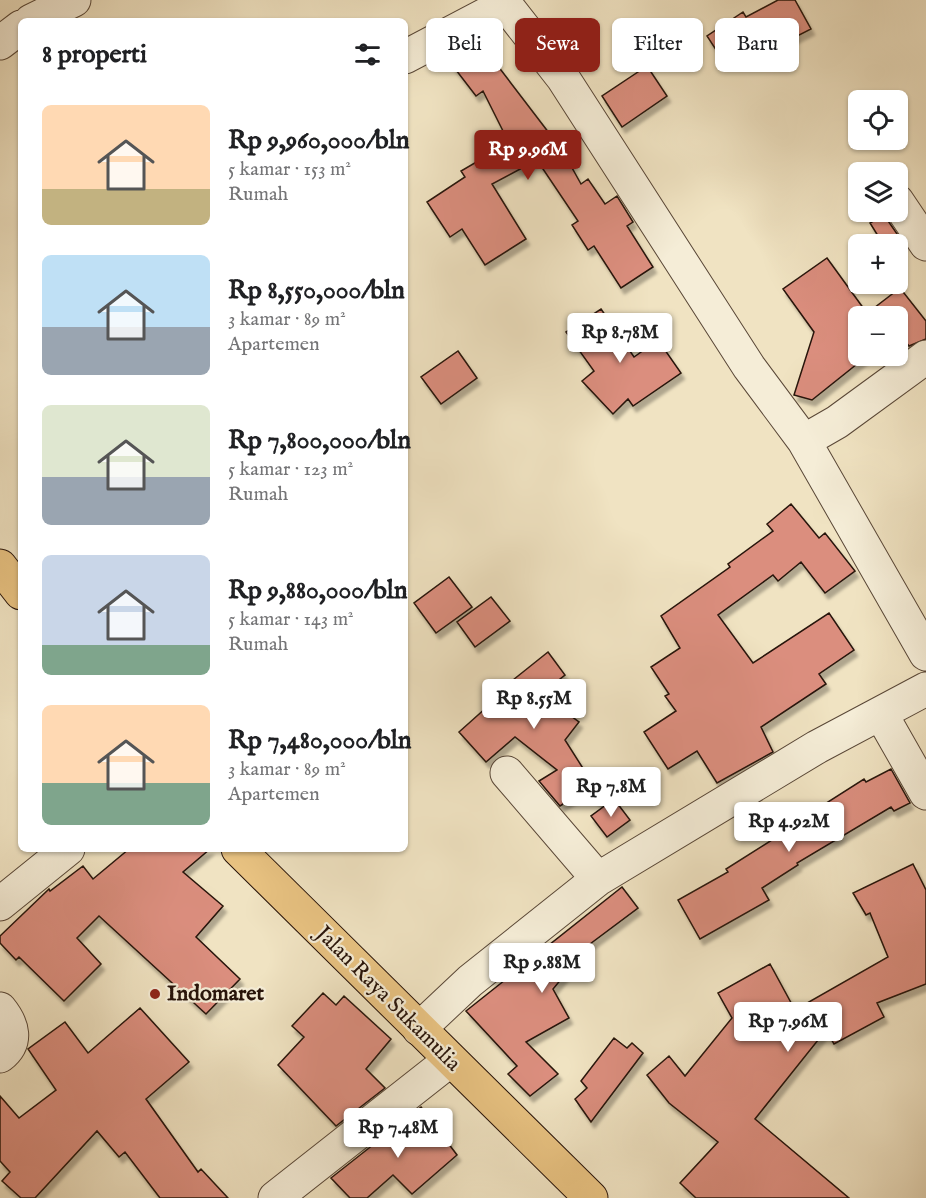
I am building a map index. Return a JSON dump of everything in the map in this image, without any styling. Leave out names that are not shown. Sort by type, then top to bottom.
[{"type":"main road","points":[[0,566],[18,588]]},
{"type":"main road","name":"Jalan Raya Sukamulia","points":[[241,852],[449,1061],[591,1198]]},
{"type":"street","points":[[14,0],[23,18]]},
{"type":"street","points":[[37,18],[74,0]]},
{"type":"street","points":[[408,55],[503,3],[563,78],[749,367],[804,441],[926,654]]},
{"type":"street","points":[[0,43],[18,29]]},
{"type":"street","points":[[908,217],[926,244]]},
{"type":"street","points":[[804,441],[837,422],[926,357]]},
{"type":"street","points":[[419,1029],[470,981],[598,879],[817,747],[926,689]]},
{"type":"street","points":[[881,714],[926,793]]},
{"type":"street","points":[[507,773],[598,879]]},
{"type":"street","points":[[0,904],[64,852]]},
{"type":"street","points":[[0,1010],[12,1027],[12,1037],[0,1056]]},
{"type":"street","points":[[275,1198],[449,1061]]},
{"type":"building","points":[[778,0],[795,0],[811,29],[799,35],[799,18],[734,18],[743,12],[746,17]]},
{"type":"building","points":[[715,31],[715,48],[707,36]]},
{"type":"building","points":[[458,72],[502,72],[562,150],[581,184],[588,179],[605,204],[617,196],[633,222],[627,226],[653,267],[621,288],[594,246],[588,250],[572,225],[578,221],[537,160],[492,184],[526,239],[485,265],[462,229],[450,237],[427,202],[465,177],[461,171],[509,143],[483,91],[476,96]]},
{"type":"building","points":[[638,72],[651,72],[667,96],[622,127],[602,96]]},
{"type":"building","points":[[889,222],[897,234],[877,234],[870,223]]},
{"type":"building","points":[[827,258],[848,287],[848,294],[853,294],[862,306],[848,306],[848,366],[854,366],[812,400],[794,395],[814,332],[783,289]]},
{"type":"building","points":[[892,294],[905,294],[926,321],[926,339],[909,346],[908,306],[877,306]]},
{"type":"building","points":[[601,309],[634,357],[658,340],[681,373],[633,406],[628,399],[613,414],[582,381],[594,371],[566,332]]},
{"type":"building","points":[[458,351],[477,378],[441,404],[421,377]]},
{"type":"building","points":[[791,504],[819,538],[825,533],[855,571],[825,593],[801,562],[778,581],[773,575],[718,615],[753,663],[829,613],[854,650],[819,674],[826,684],[761,727],[773,752],[717,783],[697,751],[668,769],[644,732],[676,711],[665,696],[669,694],[651,667],[680,648],[661,616],[730,567],[728,564],[773,531],[767,524]]},
{"type":"building","points":[[449,577],[472,607],[436,633],[414,603]]},
{"type":"building","points":[[491,597],[510,621],[475,647],[457,622]]},
{"type":"building","points":[[548,652],[565,675],[541,694],[579,722],[565,740],[605,803],[603,805],[584,791],[560,806],[539,781],[557,770],[515,737],[486,762],[459,732],[515,682],[513,680]]},
{"type":"building","points":[[891,769],[910,803],[894,811],[891,807],[797,863],[798,865],[762,888],[769,900],[700,939],[678,900],[728,872],[726,869],[791,828],[788,823],[812,807],[814,811],[864,779],[866,782]]},
{"type":"building","points":[[614,799],[630,820],[607,837],[591,816]]},
{"type":"building","points":[[125,852],[206,852],[183,872],[223,906],[196,937],[240,979],[206,1014],[99,916],[77,938],[101,964],[64,1001],[19,957],[16,960],[0,943],[0,936],[49,889],[50,891],[83,866],[93,879]]},
{"type":"building","points":[[913,864],[926,890],[926,984],[877,1003],[884,1017],[834,1044],[826,1030],[755,1119],[849,1198],[696,1198],[680,1183],[718,1142],[669,1103],[647,1075],[669,1056],[685,1076],[732,1018],[718,993],[770,964],[795,1010],[888,957],[870,913],[866,915],[853,893]]},
{"type":"building","points":[[622,887],[638,908],[590,944],[553,989],[569,1018],[526,1042],[558,1074],[530,1096],[508,1074],[517,1066],[466,1011]]},
{"type":"building","points":[[323,993],[336,1005],[344,996],[391,1039],[366,1069],[385,1088],[336,1126],[278,1065],[304,1037],[292,1026]]},
{"type":"building","points":[[140,1008],[189,1062],[146,1099],[198,1172],[201,1169],[228,1198],[160,1198],[125,1152],[119,1157],[97,1131],[35,1198],[21,1198],[2,1181],[10,1172],[0,1161],[0,1096],[19,1118],[56,1090],[28,1049],[65,1022],[88,1053]]},
{"type":"building","points":[[614,1038],[627,1048],[632,1043],[643,1053],[591,1122],[575,1099],[587,1088],[581,1081]]},
{"type":"building","points":[[421,1107],[457,1155],[412,1194],[393,1175],[367,1198],[350,1198],[331,1178]]},
{"type":"place","name":"Indomaret","points":[[155,994]]}]
